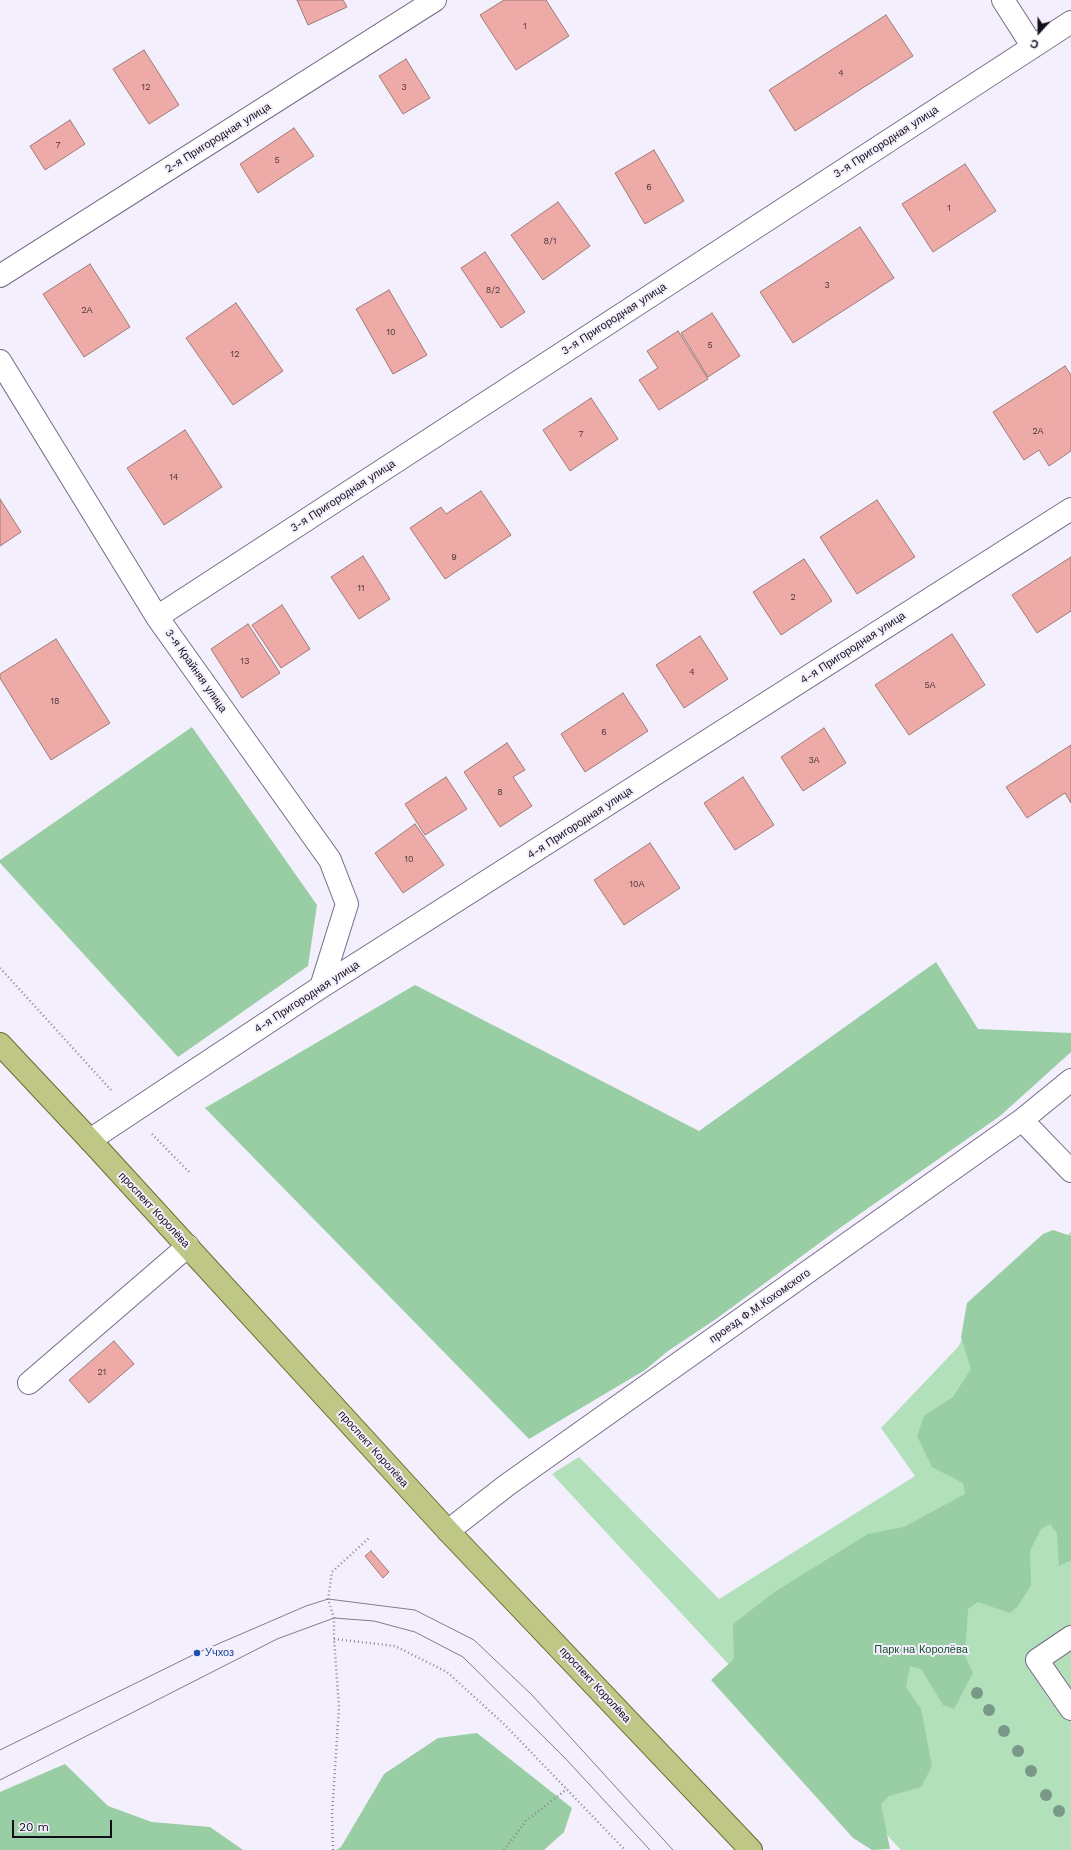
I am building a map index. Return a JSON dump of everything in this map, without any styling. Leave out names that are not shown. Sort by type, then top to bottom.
[{"type":"main road","name":"проспект Королёва","points":[[0,1044],[188,1246],[448,1531],[751,1850]]},
{"type":"street","name":"2-я Пригородная улица","points":[[0,276],[435,0]]},
{"type":"street","points":[[1003,0],[1033,47]]},
{"type":"street","name":"3-я Пригородная улица","points":[[157,617],[1071,22]]},
{"type":"street","name":"3-я Крайняя улица","points":[[0,361],[157,617],[330,860],[347,904],[322,987]]},
{"type":"street","name":"4-я Пригородная улица","points":[[90,1140],[322,987],[1071,509]]},
{"type":"street","name":"проезд Ф.М.Кохомского","points":[[448,1531],[514,1480],[1022,1120],[1071,1080]]},
{"type":"street","points":[[1022,1120],[1071,1172]]},
{"type":"street","points":[[28,1383],[188,1246]]},
{"type":"street","points":[[1071,1637],[1037,1660],[1071,1709]]},
{"type":"path","points":[[0,968],[131,1112],[191,1174]]},
{"type":"path","points":[[332,1850],[332,1815],[339,1707],[334,1618],[328,1599],[332,1572],[370,1537]]},
{"type":"path","points":[[334,1638],[395,1646],[447,1672],[505,1725],[625,1850]]},
{"type":"path","points":[[504,1850],[526,1821],[567,1789]]},
{"type":"green space","points":[[192,727],[317,905],[308,966],[178,1057],[0,863],[0,860]]},
{"type":"green space","points":[[936,962],[978,1029],[1071,1033],[1071,1052],[1000,1116],[844,1225],[716,1319],[668,1351],[645,1370],[529,1439],[205,1108],[415,985],[699,1131]]},
{"type":"green space","points":[[1053,1230],[1071,1236],[1071,1562],[1069,1561],[1059,1566],[1057,1533],[1050,1524],[1041,1529],[1030,1551],[1031,1585],[1018,1606],[1010,1613],[978,1602],[968,1609],[965,1656],[973,1673],[954,1709],[943,1705],[921,1669],[910,1666],[906,1687],[921,1709],[932,1766],[921,1787],[889,1796],[881,1804],[890,1849],[872,1850],[853,1838],[711,1680],[734,1659],[733,1624],[776,1591],[868,1534],[904,1527],[965,1494],[963,1483],[932,1467],[917,1436],[924,1416],[953,1397],[971,1369],[961,1337],[967,1303],[1043,1234]]},
{"type":"green space","name":"Парк на Королёва","points":[[1071,1232],[1071,1850],[901,1850],[552,1474],[579,1457],[719,1599],[915,1476],[881,1428],[959,1346],[972,1313],[1032,1266]]},
{"type":"green space","points":[[477,1733],[572,1808],[564,1832],[544,1850],[336,1850],[341,1847],[384,1774],[438,1738]]},
{"type":"green space","points":[[65,1764],[108,1806],[152,1822],[210,1827],[243,1850],[0,1850],[0,1792]]},
{"type":"building","points":[[297,0],[343,0],[347,7],[308,25]]},
{"type":"building","points":[[504,0],[546,0],[569,36],[516,70],[480,15]]},
{"type":"building","points":[[886,15],[913,56],[795,131],[769,90]]},
{"type":"building","points":[[144,50],[179,105],[149,124],[113,69]]},
{"type":"building","points":[[406,59],[430,98],[403,114],[379,76]]},
{"type":"building","points":[[70,120],[85,144],[45,170],[30,146]]},
{"type":"building","points":[[294,128],[314,156],[258,193],[240,164]]},
{"type":"building","points":[[654,150],[684,201],[645,224],[615,173]]},
{"type":"building","points":[[965,164],[996,211],[933,252],[902,204]]},
{"type":"building","points":[[558,202],[590,246],[543,280],[511,235]]},
{"type":"building","points":[[860,227],[894,278],[793,343],[760,292]]},
{"type":"building","points":[[485,252],[525,312],[501,328],[461,268]]},
{"type":"building","points":[[90,264],[130,327],[84,357],[43,294]]},
{"type":"building","points":[[389,290],[427,355],[393,374],[356,309]]},
{"type":"building","points":[[236,303],[283,371],[233,405],[186,338]]},
{"type":"building","points":[[712,313],[740,356],[708,377],[681,333]]},
{"type":"building","points":[[678,331],[708,379],[659,410],[639,380],[658,368],[647,351]]},
{"type":"building","points":[[1065,366],[1071,375],[1071,451],[1049,466],[1039,450],[1024,460],[993,412]]},
{"type":"building","points":[[591,398],[618,439],[570,471],[543,430]]},
{"type":"building","points":[[185,430],[222,487],[164,525],[127,468]]},
{"type":"building","points":[[481,491],[511,535],[445,579],[410,528],[441,507],[446,514]]},
{"type":"building","points":[[0,499],[21,532],[0,546]]},
{"type":"building","points":[[877,500],[915,557],[857,594],[820,537]]},
{"type":"building","points":[[363,556],[390,599],[359,619],[331,577]]},
{"type":"building","points":[[1071,557],[1071,611],[1037,633],[1012,595]]},
{"type":"building","points":[[804,559],[832,601],[781,635],[753,592]]},
{"type":"building","points":[[282,605],[310,649],[281,668],[252,625]]},
{"type":"building","points":[[248,624],[280,673],[242,698],[211,649]]},
{"type":"building","points":[[952,634],[985,685],[909,735],[875,685]]},
{"type":"building","points":[[700,636],[728,679],[684,708],[656,665]]},
{"type":"building","points":[[56,639],[110,723],[51,760],[0,678],[0,674]]},
{"type":"building","points":[[623,693],[648,731],[585,772],[561,734]]},
{"type":"building","points":[[824,728],[846,763],[803,791],[781,757]]},
{"type":"building","points":[[507,743],[525,770],[513,777],[532,806],[500,827],[464,772]]},
{"type":"building","points":[[1071,745],[1071,803],[1065,793],[1027,818],[1006,787]]},
{"type":"building","points":[[446,777],[467,809],[425,835],[405,804]]},
{"type":"building","points":[[743,777],[774,825],[735,850],[704,803]]},
{"type":"building","points":[[415,824],[444,865],[403,893],[375,853]]},
{"type":"building","points":[[650,843],[680,888],[624,925],[594,880]]},
{"type":"building","points":[[114,1341],[134,1364],[89,1403],[69,1380]]},
{"type":"building","points":[[371,1551],[389,1572],[383,1578],[365,1556]]},
{"type":"tram line","points":[[0,1750],[197,1653],[306,1606],[328,1599],[415,1610],[474,1640],[532,1695],[673,1850]]},
{"type":"tram line","points":[[0,1780],[277,1639],[334,1618],[374,1621],[415,1632],[463,1657],[564,1757],[650,1850]]},
{"type":"place","name":"Учхоз","points":[[197,1653]]}]
